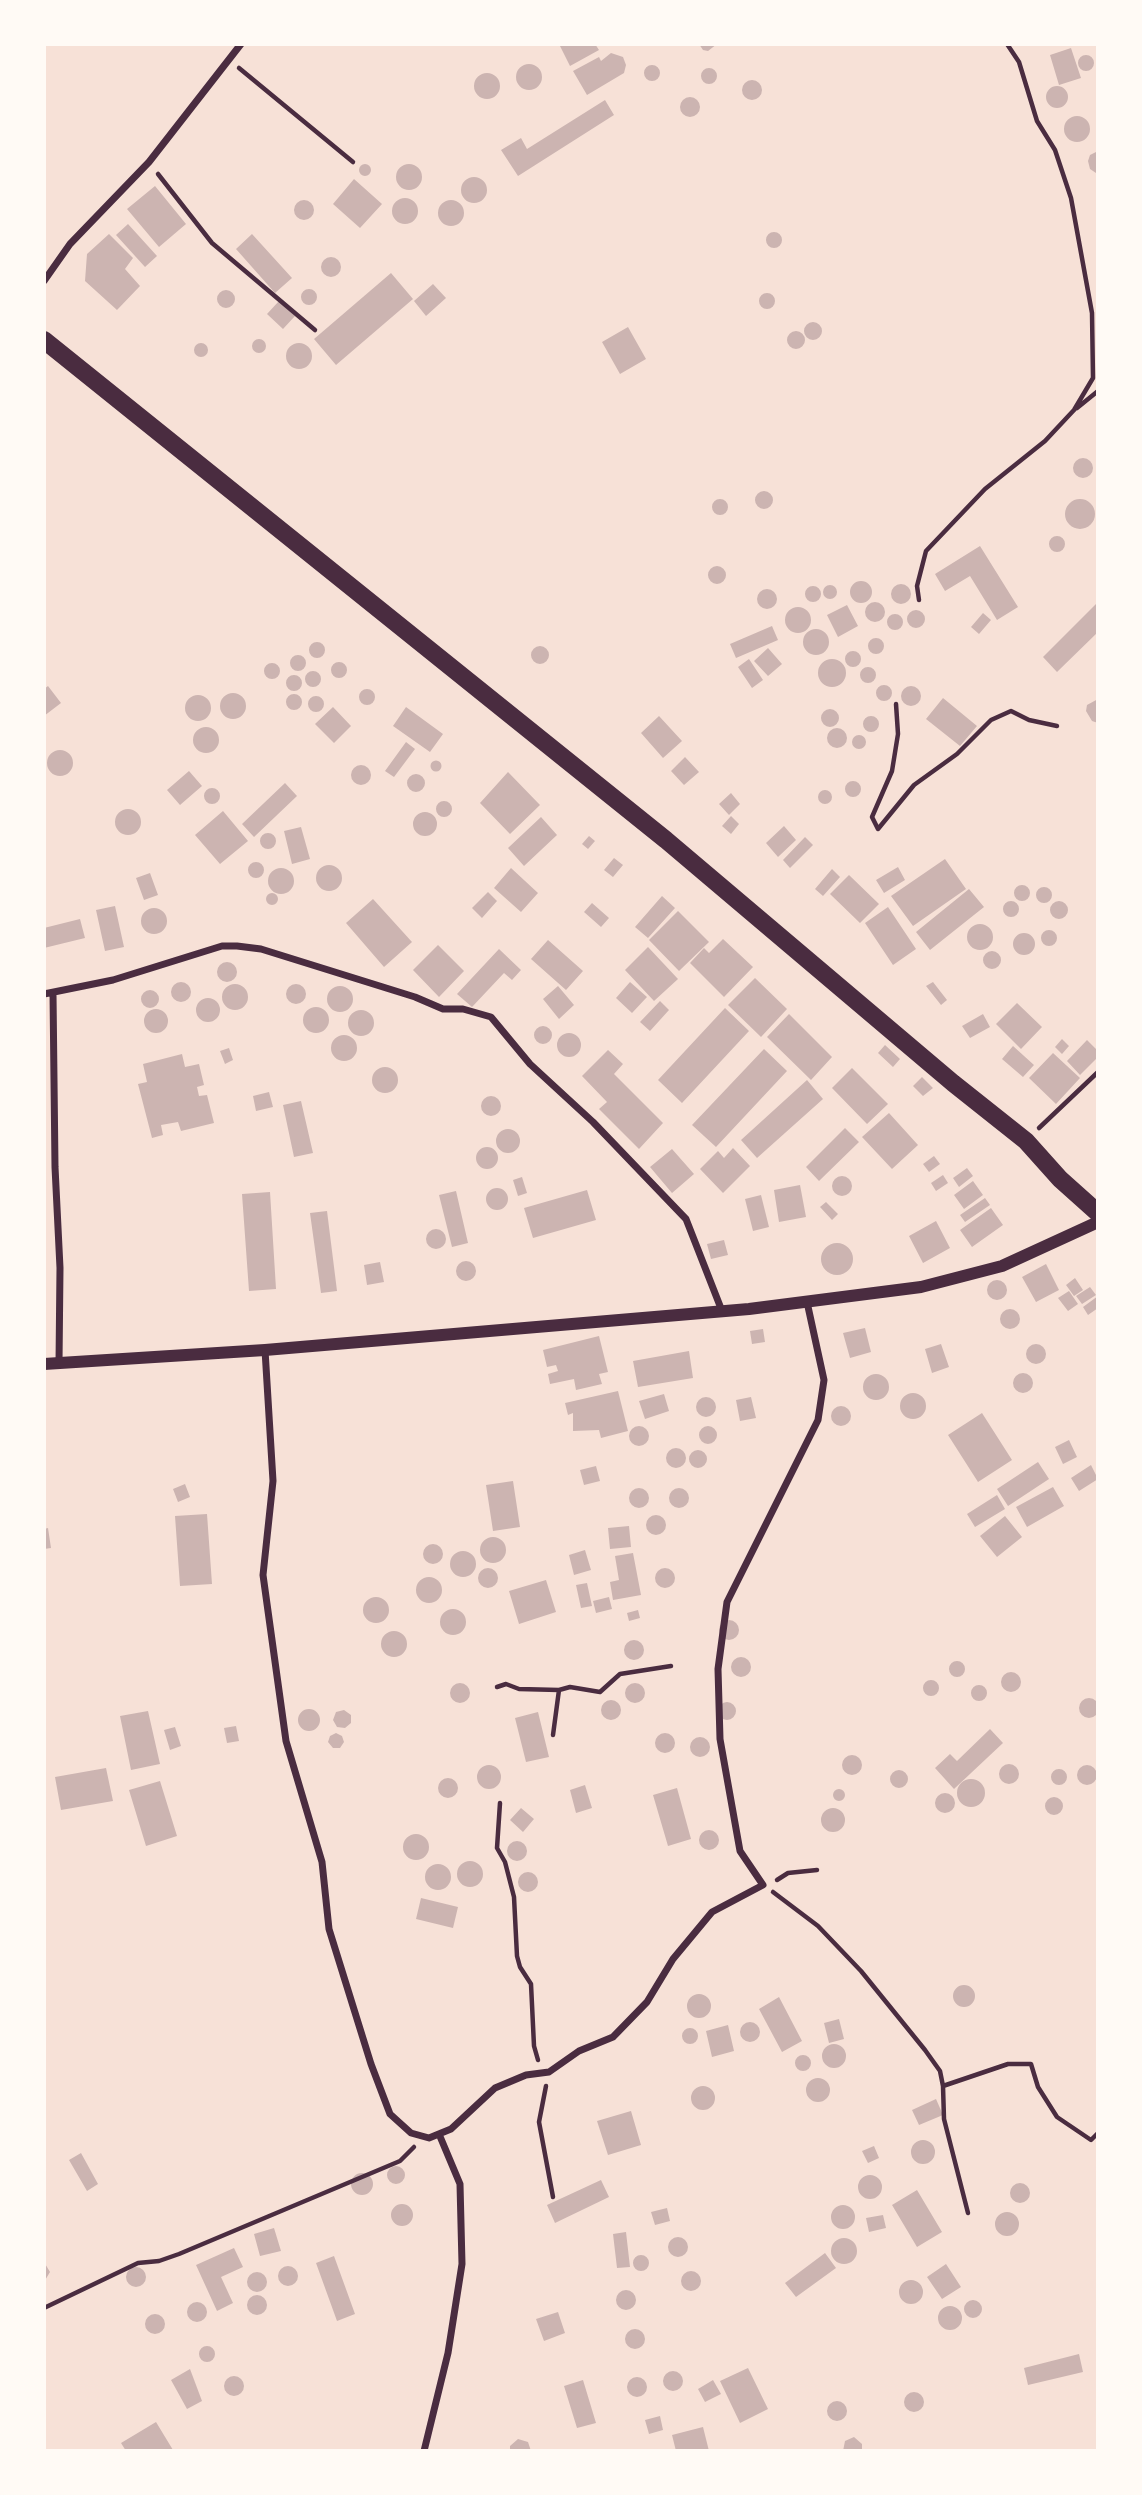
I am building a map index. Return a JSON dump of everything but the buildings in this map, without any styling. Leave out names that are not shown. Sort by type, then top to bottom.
[{"type":"main road","points":[[44,340],[666,840],[953,1083],[1026,1140],[1060,1179],[1098,1213]]},
{"type":"street","points":[[44,281],[70,244],[149,162],[241,44]]},
{"type":"street","points":[[44,994],[113,980],[222,946],[237,946],[261,949],[415,997],[443,1009],[463,1009],[491,1017],[530,1064],[593,1122],[686,1219],[722,1311]]},
{"type":"street","points":[[53,993],[59,1363]]},
{"type":"street","points":[[44,1364],[265,1350],[807,1302],[958,1279],[1015,1261],[1098,1222]]},
{"type":"street","points":[[265,1350],[273,1481],[263,1575],[286,1741],[322,1862],[329,1928],[371,2064],[390,2114],[411,2133],[429,2138],[451,2129],[495,2088],[510,2081],[549,2072],[579,2051],[614,2037],[647,2002],[673,1959],[712,1913],[764,1885],[740,1851],[720,1739],[718,1669],[727,1602],[818,1420],[824,1380],[807,1302]]},
{"type":"street","points":[[424,2451],[449,2353],[462,2264],[460,2184],[439,2134]]},
{"type":"path","points":[[1007,44],[1019,62],[1037,121],[1055,150],[1071,198],[1092,313],[1095,350],[1094,377],[1074,410]]},
{"type":"path","points":[[227,59],[353,162]]},
{"type":"path","points":[[149,162],[212,243],[316,330]]},
{"type":"path","points":[[919,600],[917,586],[926,551],[985,489],[1037,449],[1074,410],[1098,391]]},
{"type":"path","points":[[896,704],[898,734],[892,771],[872,817],[878,829],[914,785],[957,754],[991,720],[1011,711],[1029,720],[1057,726]]},
{"type":"path","points":[[1026,1140],[1098,1072]]},
{"type":"path","points":[[497,1687],[506,1685],[519,1689],[559,1690],[570,1687],[600,1692],[621,1674],[671,1666]]},
{"type":"path","points":[[553,1735],[559,1690]]},
{"type":"path","points":[[500,1803],[497,1848],[505,1862],[514,1897],[517,1956],[520,1967],[531,1984],[534,2046],[539,2063],[510,2081]]},
{"type":"path","points":[[751,1868],[776,1881],[788,1873],[817,1870]]},
{"type":"path","points":[[764,1885],[818,1926],[861,1971],[940,2071],[943,2119],[968,2213]]},
{"type":"path","points":[[943,2086],[1008,2064],[1031,2064],[1038,2087],[1057,2117],[1091,2140],[1098,2133]]},
{"type":"path","points":[[549,2072],[539,2122],[553,2197]]},
{"type":"path","points":[[44,2308],[138,2263],[159,2261],[179,2254],[400,2161],[415,2147],[411,2133]]}]
